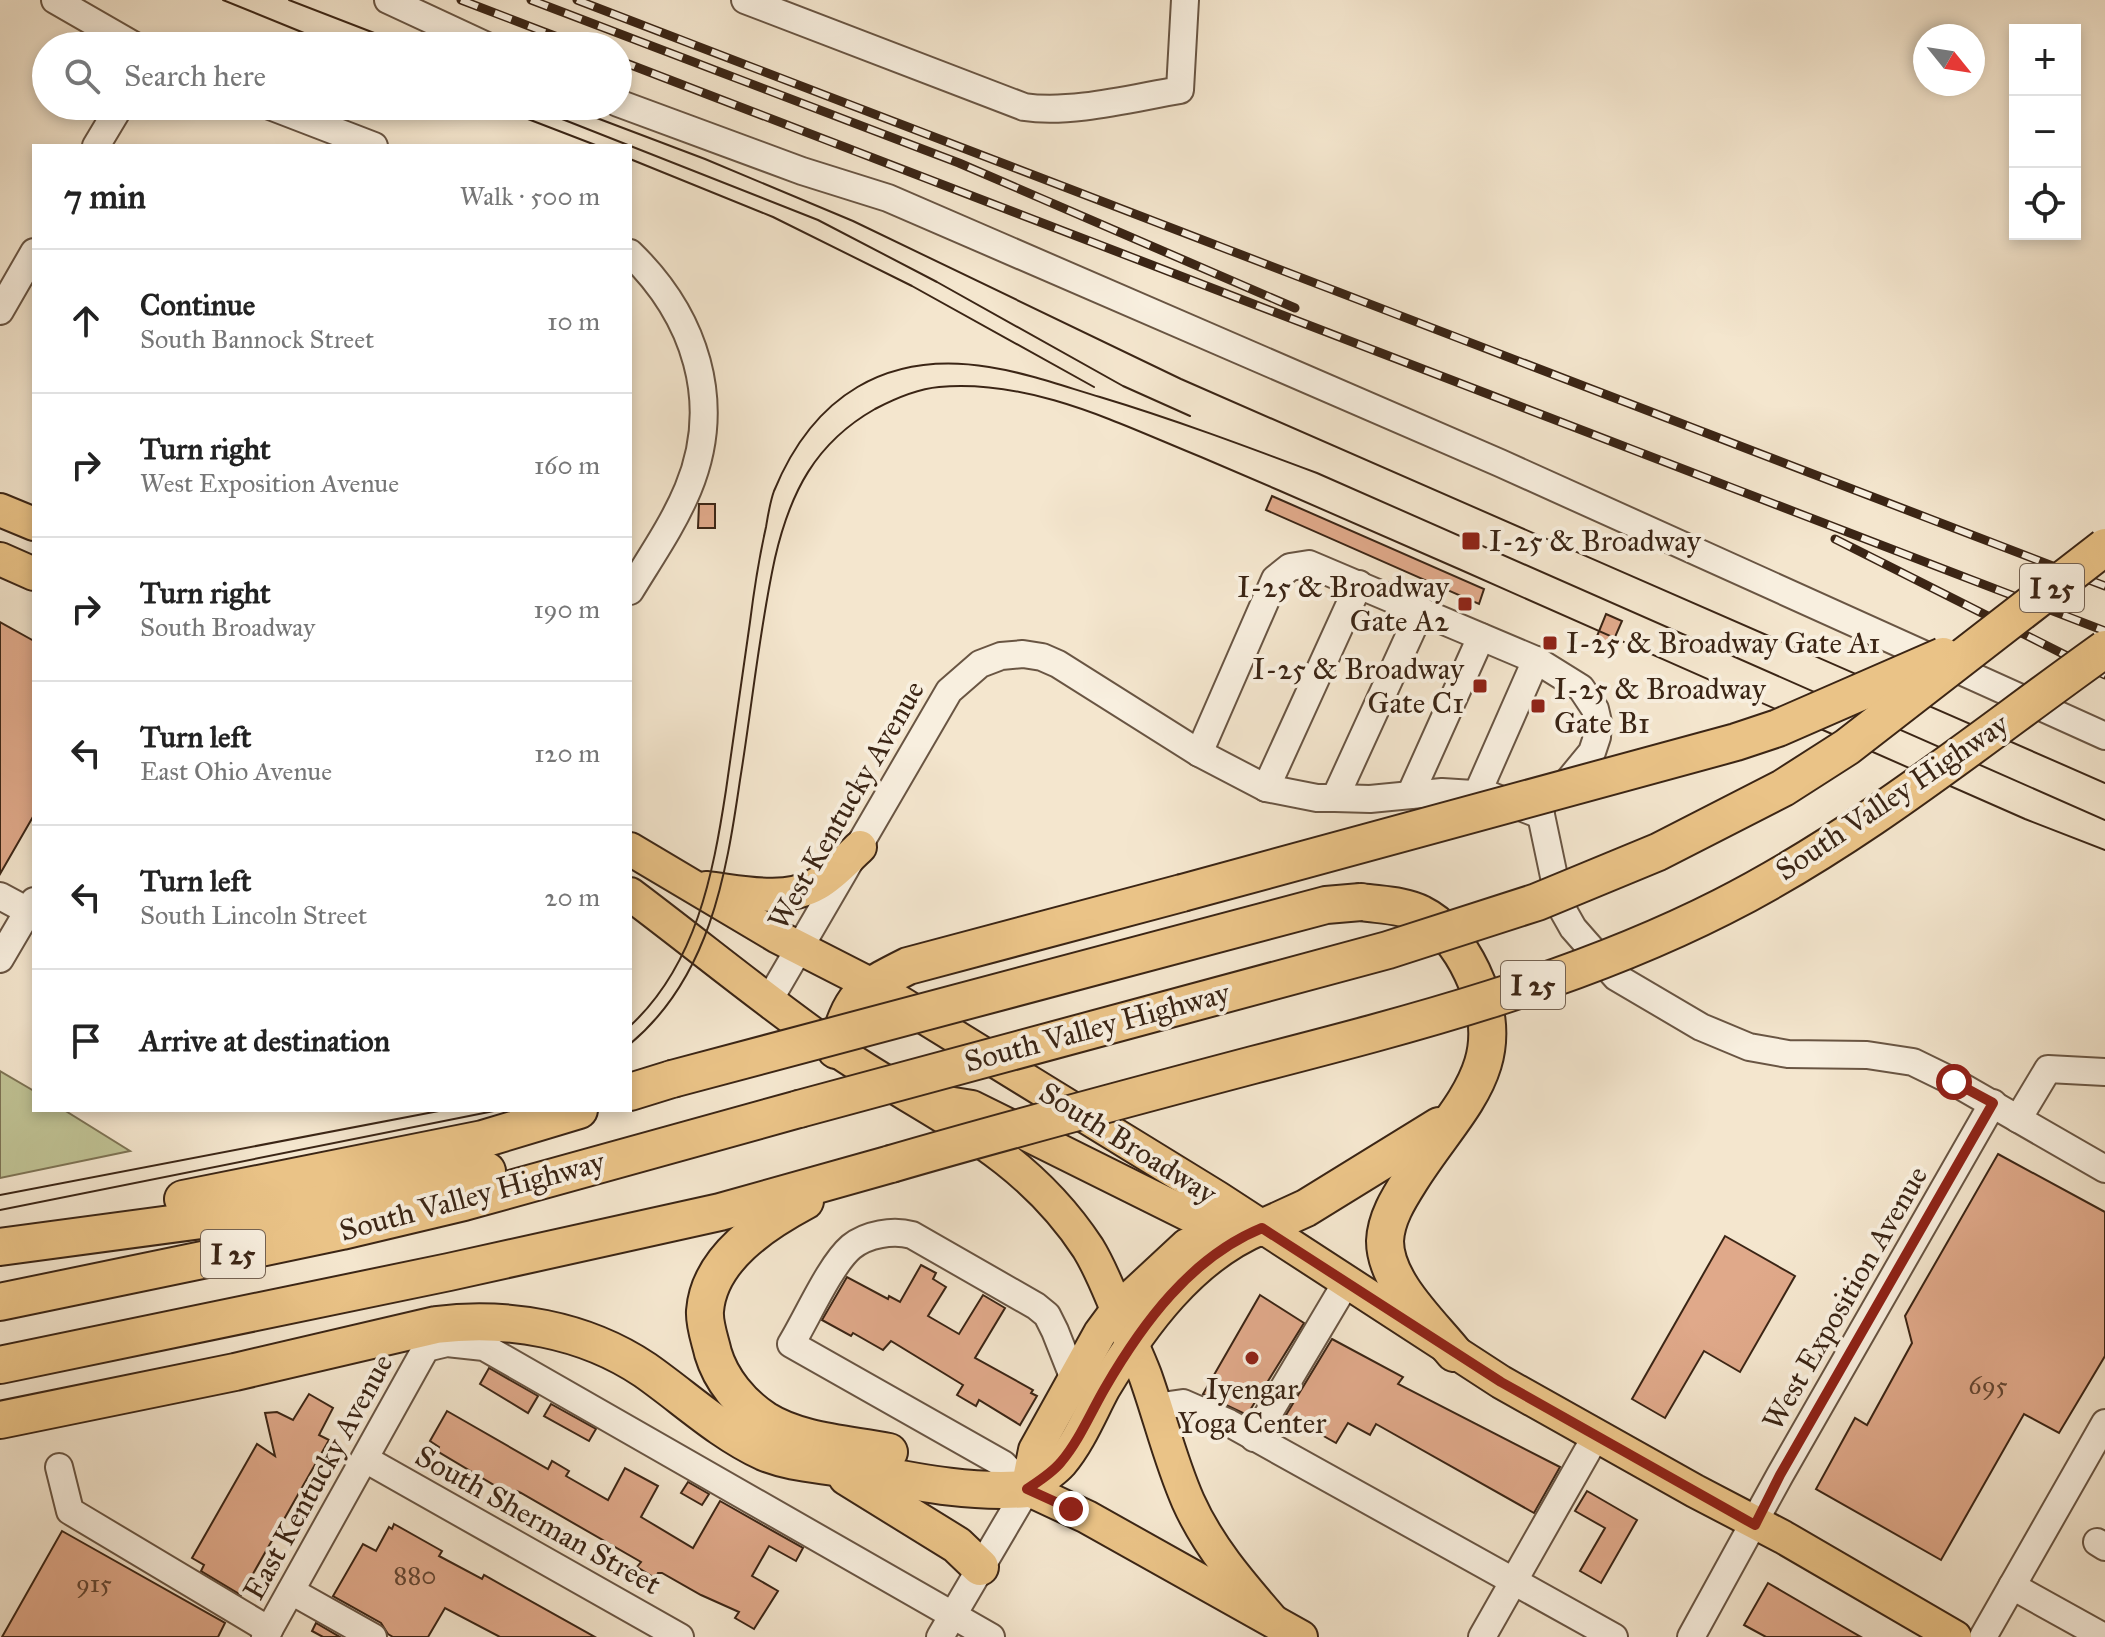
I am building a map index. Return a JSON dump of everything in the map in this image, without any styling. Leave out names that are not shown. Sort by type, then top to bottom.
[{"type":"highway","name":"South Valley Highway","points":[[0,1302],[342,1231],[464,1202],[736,1124],[1388,950],[1537,902],[1658,852],[1783,788],[1847,747],[2105,547]]},
{"type":"highway","points":[[836,1050],[855,998],[870,984],[908,966],[1736,742],[1873,688],[1998,629]]},
{"type":"highway","name":"South Valley Highway","points":[[0,1365],[720,1212],[1037,1121],[1374,1034],[1537,984],[1608,958],[1722,907],[1836,842],[2105,649]]},
{"type":"highway","points":[[632,1091],[1326,905],[1361,902],[1421,914],[1456,942],[1487,1011],[1489,1041],[1480,1076],[1400,1195],[1391,1213],[1385,1244],[1397,1282],[1454,1353]]},
{"type":"highway","points":[[0,1236],[483,1139],[572,1112]]},
{"type":"highway","points":[[1249,1233],[1306,1208],[1453,1116]]},
{"type":"highway","points":[[0,1247],[321,1204],[397,1191],[545,1158],[736,1124]]},
{"type":"highway","points":[[891,1164],[778,1216],[755,1232],[721,1269],[710,1290],[705,1311],[715,1361],[727,1384],[743,1403],[765,1420],[787,1431],[999,1474],[1027,1489]]},
{"type":"highway","points":[[0,1420],[235,1372],[436,1325],[467,1321],[504,1322],[588,1340],[618,1353],[736,1437],[782,1459],[957,1488],[1027,1489]]},
{"type":"highway","points":[[829,1466],[957,1545],[980,1567]]},
{"type":"main road","points":[[0,510],[32,523]]},
{"type":"main road","points":[[0,559],[32,573]]},
{"type":"main road","points":[[695,887],[772,896],[799,891],[826,878],[860,847]]},
{"type":"main road","name":"South Broadway","points":[[632,850],[799,948],[870,984],[1218,1198],[1249,1233],[1346,1283],[1454,1353],[1596,1436],[1755,1525],[1783,1537],[1955,1637]]},
{"type":"main road","points":[[632,896],[768,1002],[836,1050],[981,1140],[1036,1184],[1088,1248],[1103,1275],[1133,1346],[1175,1469],[1201,1528],[1228,1568],[1272,1620]]},
{"type":"main road","points":[[912,1097],[972,1107],[1189,1215],[1249,1233]]},
{"type":"main road","points":[[1027,1489],[1035,1450],[1100,1333],[1117,1310],[1187,1245],[1199,1240],[1249,1233]]},
{"type":"main road","points":[[1027,1489],[1065,1458],[1105,1387],[1157,1310],[1181,1284],[1249,1233]]},
{"type":"main road","points":[[1027,1489],[1087,1517],[1301,1637]]},
{"type":"street","points":[[55,0],[111,32]]},
{"type":"street","points":[[388,0],[457,32]]},
{"type":"street","points":[[745,0],[1024,107],[1061,109],[1180,90],[1185,0]]},
{"type":"street","points":[[632,108],[802,171],[888,198],[1500,463],[2105,736]]},
{"type":"street","points":[[97,144],[112,120]]},
{"type":"street","points":[[306,120],[369,144]]},
{"type":"street","points":[[0,311],[32,255]]},
{"type":"street","points":[[632,255],[652,274],[671,300],[686,329],[697,360],[703,392],[703,425],[698,458],[688,489],[632,587]]},
{"type":"street","points":[[1199,753],[1271,585],[1279,574],[1290,567],[1309,564],[1536,660],[1581,688],[1595,709],[1597,737],[1592,752],[1541,815],[1566,916],[1616,977],[1701,1027],[1749,1047],[1788,1054],[1867,1055],[1913,1062],[1993,1103],[2105,1169]]},
{"type":"street","points":[[1266,788],[1359,584]]},
{"type":"street","points":[[1335,798],[1421,610]]},
{"type":"street","points":[[1410,795],[1481,637]]},
{"type":"street","name":"West Kentucky Avenue","points":[[768,1002],[949,691],[980,664],[1001,656],[1023,654],[1058,664],[1199,753],[1266,788],[1335,798],[1370,799],[1442,792],[1489,795],[1541,815]]},
{"type":"street","points":[[1477,794],[1536,660]]},
{"type":"street","points":[[0,896],[31,906],[0,959]]},
{"type":"street","points":[[2018,1119],[2048,1069],[2105,1072]]},
{"type":"street","name":"West Exposition Avenue","points":[[1691,1637],[1993,1103]]},
{"type":"street","points":[[991,1637],[946,1626],[1027,1489],[1003,1464],[791,1344],[837,1265],[851,1247],[866,1239],[901,1232],[912,1235],[1047,1315],[1074,1379]]},
{"type":"street","points":[[1254,1438],[1346,1283]]},
{"type":"street","name":"East Kentucky Avenue","points":[[267,1634],[426,1348],[447,1343],[484,1347],[946,1626]]},
{"type":"street","points":[[1155,1407],[1183,1403],[1229,1423],[1614,1637]]},
{"type":"street","points":[[1983,1637],[2102,1434]]},
{"type":"street","points":[[1482,1637],[1596,1436]]},
{"type":"street","name":"South Sherman Street","points":[[365,1459],[680,1637]]},
{"type":"street","points":[[59,1467],[70,1511],[267,1634]]},
{"type":"street","points":[[2012,1586],[2104,1637]]},
{"type":"street","points":[[291,1591],[373,1637]]},
{"type":"green space","points":[[0,1071],[32,1090],[32,1112],[67,1112],[130,1151],[0,1178]]},
{"type":"building","points":[[1272,496],[1484,589],[1479,604],[1266,510]]},
{"type":"building","points":[[699,504],[715,504],[715,528],[698,528]]},
{"type":"building","points":[[1606,614],[1622,621],[1608,653],[1593,646]]},
{"type":"building","points":[[0,622],[32,640],[32,818],[0,874]]},
{"type":"building","points":[[1998,1154],[2105,1212],[2105,1356],[2059,1433],[2024,1414],[1941,1560],[1816,1489],[1855,1418],[1867,1425],[1912,1343],[1905,1316]]},
{"type":"building","points":[[1725,1236],[1795,1276],[1740,1372],[1704,1351],[1665,1418],[1632,1399]]},
{"type":"building","points":[[921,1265],[936,1273],[933,1279],[946,1287],[928,1316],[959,1334],[983,1295],[1005,1308],[975,1358],[1033,1390],[1031,1393],[1037,1396],[1020,1425],[979,1400],[976,1406],[957,1395],[963,1385],[891,1341],[883,1350],[822,1320],[847,1277],[888,1299],[889,1296],[900,1302]]},
{"type":"building","name":"Iyengar Yoga Center","points":[[1260,1295],[1304,1323],[1247,1415],[1203,1394]]},
{"type":"building","points":[[1332,1339],[1403,1377],[1398,1384],[1560,1467],[1534,1513],[1376,1424],[1370,1435],[1348,1423],[1336,1443],[1286,1415]]},
{"type":"building","points":[[489,1368],[538,1396],[528,1413],[480,1384]]},
{"type":"building","points":[[309,1394],[333,1408],[319,1435],[329,1440],[241,1595],[201,1571],[204,1565],[192,1558],[257,1444],[275,1456],[265,1413],[277,1412],[293,1420]]},
{"type":"building","points":[[551,1404],[596,1429],[589,1441],[544,1416]]},
{"type":"building","points":[[447,1411],[548,1469],[552,1461],[569,1471],[566,1476],[608,1500],[625,1468],[658,1486],[641,1517],[693,1548],[720,1501],[803,1548],[796,1561],[769,1546],[752,1576],[778,1591],[754,1629],[735,1618],[739,1612],[662,1573],[655,1578],[637,1567],[641,1562],[521,1493],[517,1491],[514,1497],[437,1451],[439,1447],[430,1441]]},
{"type":"building","points":[[688,1482],[709,1494],[702,1505],[681,1493]]},
{"type":"building","points":[[1587,1491],[1637,1520],[1601,1583],[1580,1571],[1605,1528],[1575,1511]]},
{"type":"building","points":[[394,1524],[442,1551],[439,1556],[482,1579],[484,1575],[595,1637],[500,1637],[445,1608],[428,1637],[393,1637],[381,1623],[333,1596],[363,1544],[376,1551],[389,1527],[392,1529]]},
{"type":"building","points":[[62,1531],[225,1623],[218,1637],[2,1637]]},
{"type":"building","points":[[1768,1583],[1861,1637],[1766,1637],[1744,1625]]},
{"type":"building","points":[[316,1623],[340,1637],[323,1637],[312,1631]]},
{"type":"tram line","points":[[223,0],[302,32]]},
{"type":"tram line","points":[[289,0],[372,32]]},
{"type":"tram line","points":[[530,120],[593,144]]},
{"type":"tram line","points":[[564,120],[625,144]]},
{"type":"tram line","points":[[602,120],[853,221],[1181,379],[2105,783]]},
{"type":"tram line","points":[[632,147],[818,220],[937,282],[1123,386],[1190,416]]},
{"type":"tram line","points":[[632,160],[773,217],[912,286],[1094,387]]},
{"type":"tram line","points":[[632,1024],[653,1002],[671,975],[686,947],[707,886],[726,790],[757,574],[774,491],[790,458],[810,429],[832,406],[858,387],[886,374],[917,366],[952,364],[989,367],[1031,376],[1155,414],[1317,473],[2105,820]]},
{"type":"tram line","points":[[632,1042],[657,1018],[679,989],[696,957],[720,889],[769,586],[781,534],[797,491],[821,454],[854,422],[898,398],[939,387],[974,386],[1007,390],[1073,406],[1106,418],[1364,527],[2025,819],[2105,850]]},
{"type":"tram line","points":[[0,1195],[434,1112]]},
{"type":"tram line","points":[[0,1210],[489,1112]]},
{"type":"railway","points":[[461,0],[544,32]]},
{"type":"railway","points":[[531,0],[615,32]]},
{"type":"railway","points":[[577,0],[2105,586]]},
{"type":"railway","points":[[632,38],[959,163],[1295,308]]},
{"type":"railway","points":[[632,65],[2105,631]]},
{"type":"railway","points":[[1835,539],[2105,675]]},
{"type":"place","name":"I-25 & Broadway","points":[[1471,541]]},
{"type":"place","name":"I-25 & Broadway Gate A2","points":[[1465,604]]},
{"type":"place","name":"I-25 & Broadway Gate A1","points":[[1550,643]]},
{"type":"place","name":"I-25 & Broadway Gate C1","points":[[1480,686]]},
{"type":"place","name":"I-25 & Broadway Gate B1","points":[[1538,706]]},
{"type":"place","name":"Iyengar Yoga Center","points":[[1252,1358]]},
{"type":"route","points":[[1071,1509],[1027,1489],[1065,1458],[1105,1387],[1157,1310],[1181,1284],[1222,1249],[1237,1238],[1262,1228],[1501,1382],[1755,1525],[1780,1475],[1993,1103],[1954,1082]]}]
